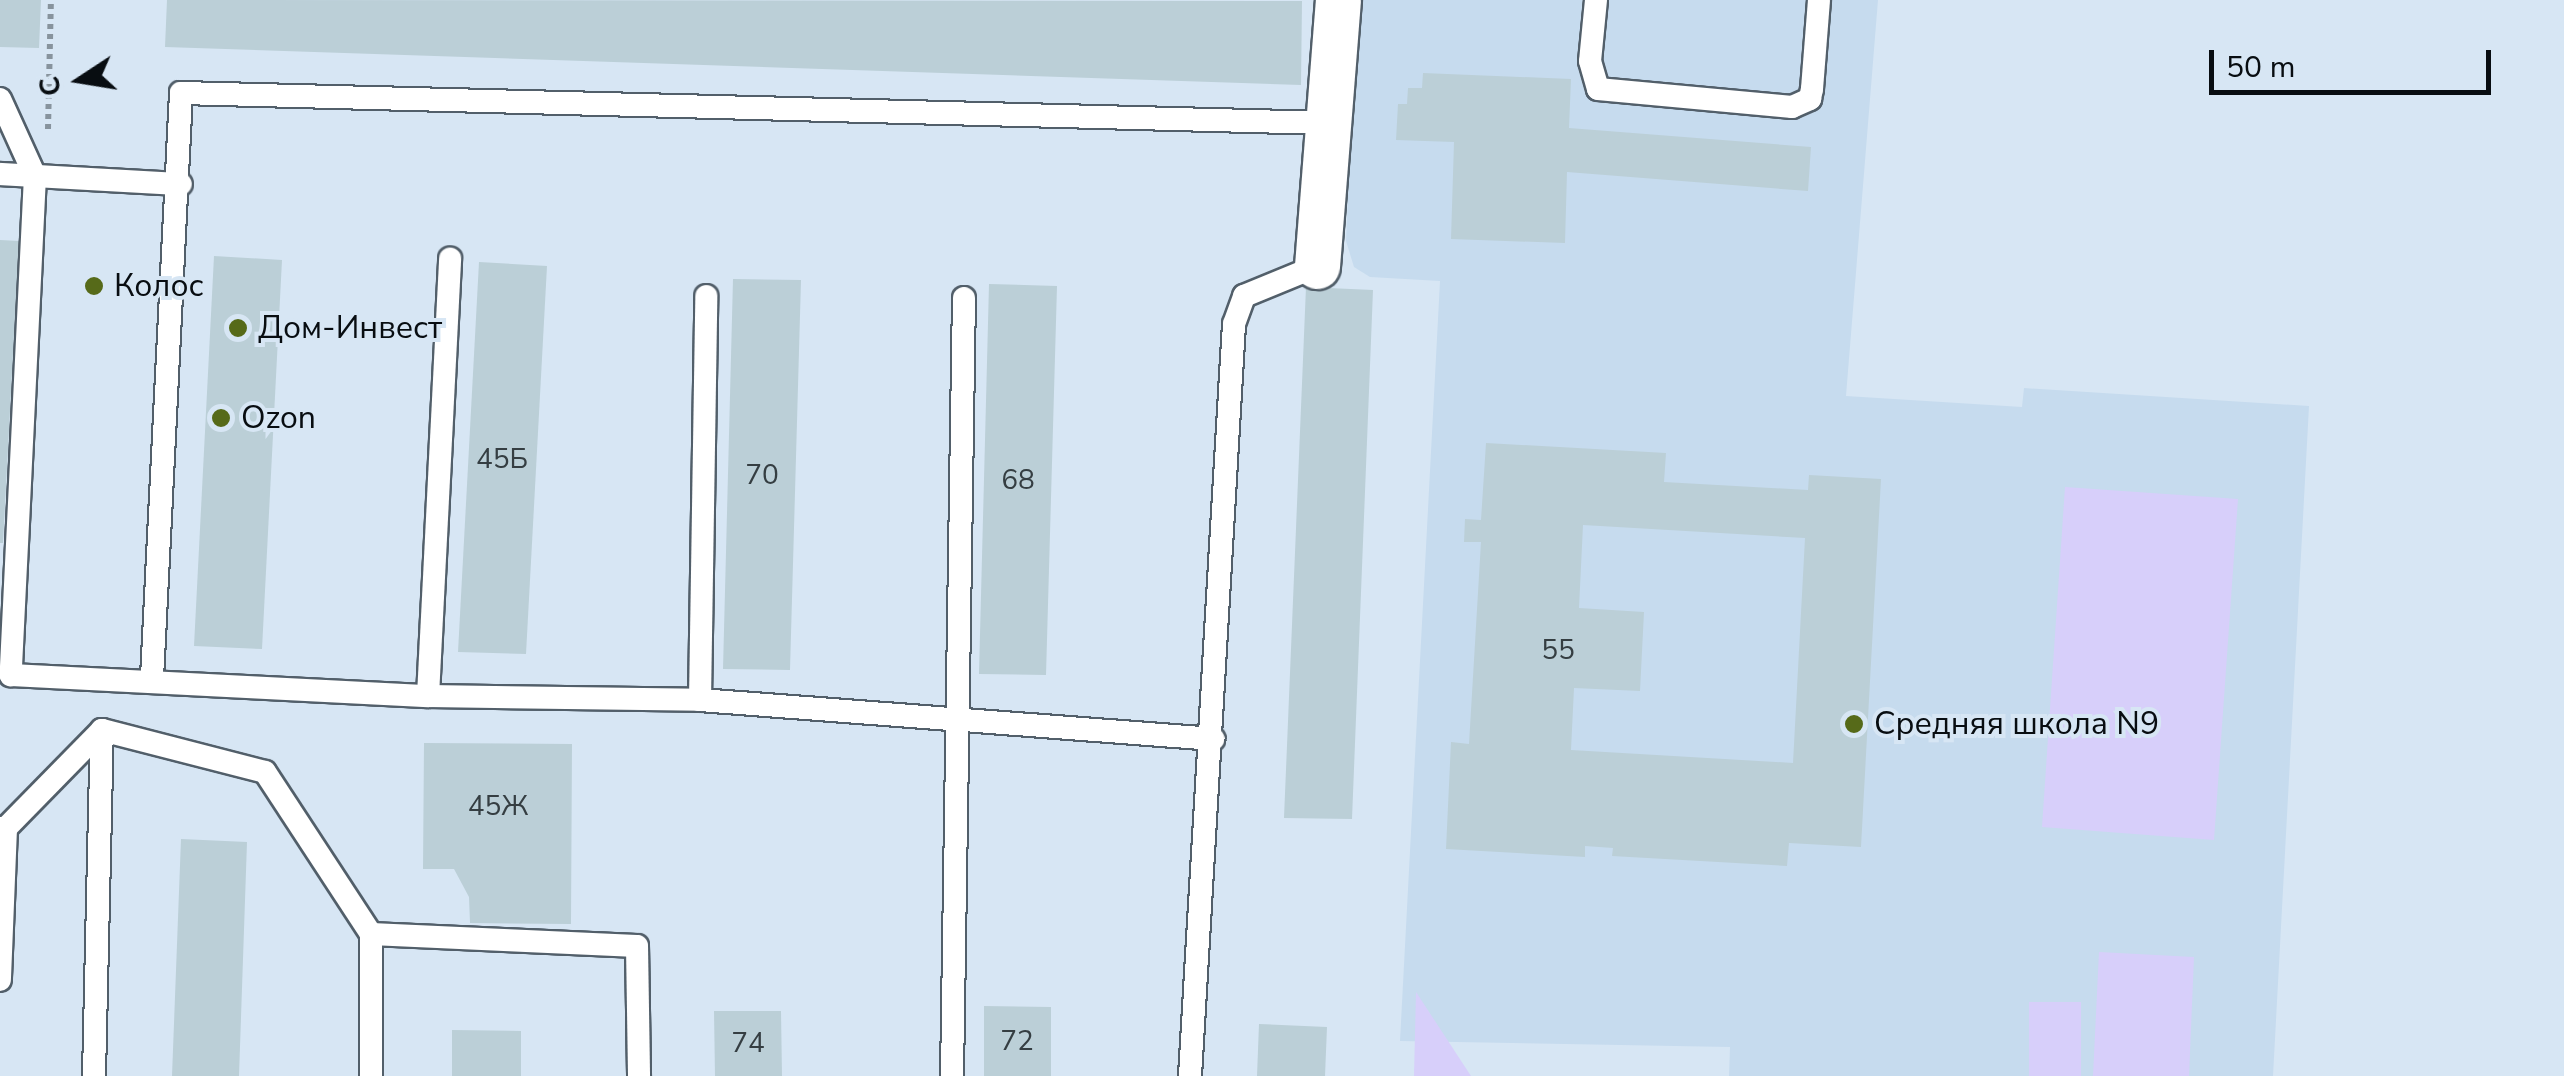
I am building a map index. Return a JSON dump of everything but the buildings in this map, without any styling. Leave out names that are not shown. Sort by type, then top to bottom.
[{"type":"street","points":[[1317,266],[1338,0]]},
{"type":"lane","points":[[1596,0],[1590,61],[1598,89],[1792,107],[1810,100],[1820,0]]},
{"type":"lane","points":[[152,678],[181,184],[181,93],[1330,123]]},
{"type":"lane","points":[[0,98],[41,176],[11,675],[152,678],[428,696],[700,700],[956,723],[1214,739]]},
{"type":"lane","points":[[0,174],[181,184]]},
{"type":"lane","points":[[428,696],[450,259]]},
{"type":"lane","points":[[1190,1076],[1214,739],[1234,324],[1244,296],[1317,266]]},
{"type":"lane","points":[[700,700],[706,296]]},
{"type":"lane","points":[[952,1076],[964,298]]},
{"type":"lane","points":[[0,980],[3,828],[102,730]]},
{"type":"lane","points":[[102,730],[265,772],[372,934],[371,1076]]},
{"type":"lane","points":[[94,1076],[102,730]]},
{"type":"lane","points":[[372,934],[637,946],[639,1076]]},
{"type":"path","points":[[41,176],[51,0]]},
{"type":"shaded area","name":"Средняя школа N9","points":[[1357,0],[1878,0],[1846,396],[2022,407],[2024,388],[2309,406],[2273,1076],[1729,1076],[1730,1047],[1400,1041],[1440,281],[1370,277],[1354,267],[1346,241]]},
{"type":"shaded area","points":[[2065,487],[2238,499],[2214,840],[2042,827]]},
{"type":"shaded area","points":[[2099,952],[2194,957],[2189,1076],[2093,1076]]},
{"type":"shaded area","points":[[1416,992],[1471,1076],[1414,1076]]},
{"type":"shaded area","points":[[2029,1002],[2081,1002],[2081,1076],[2029,1076]]},
{"type":"place","name":"Колос","points":[[94,286]]},
{"type":"place","name":"Дом-Инвест","points":[[238,328]]},
{"type":"place","name":"Ozon","points":[[221,418]]},
{"type":"place","name":"Средняя школа N9","points":[[1854,724]]}]
